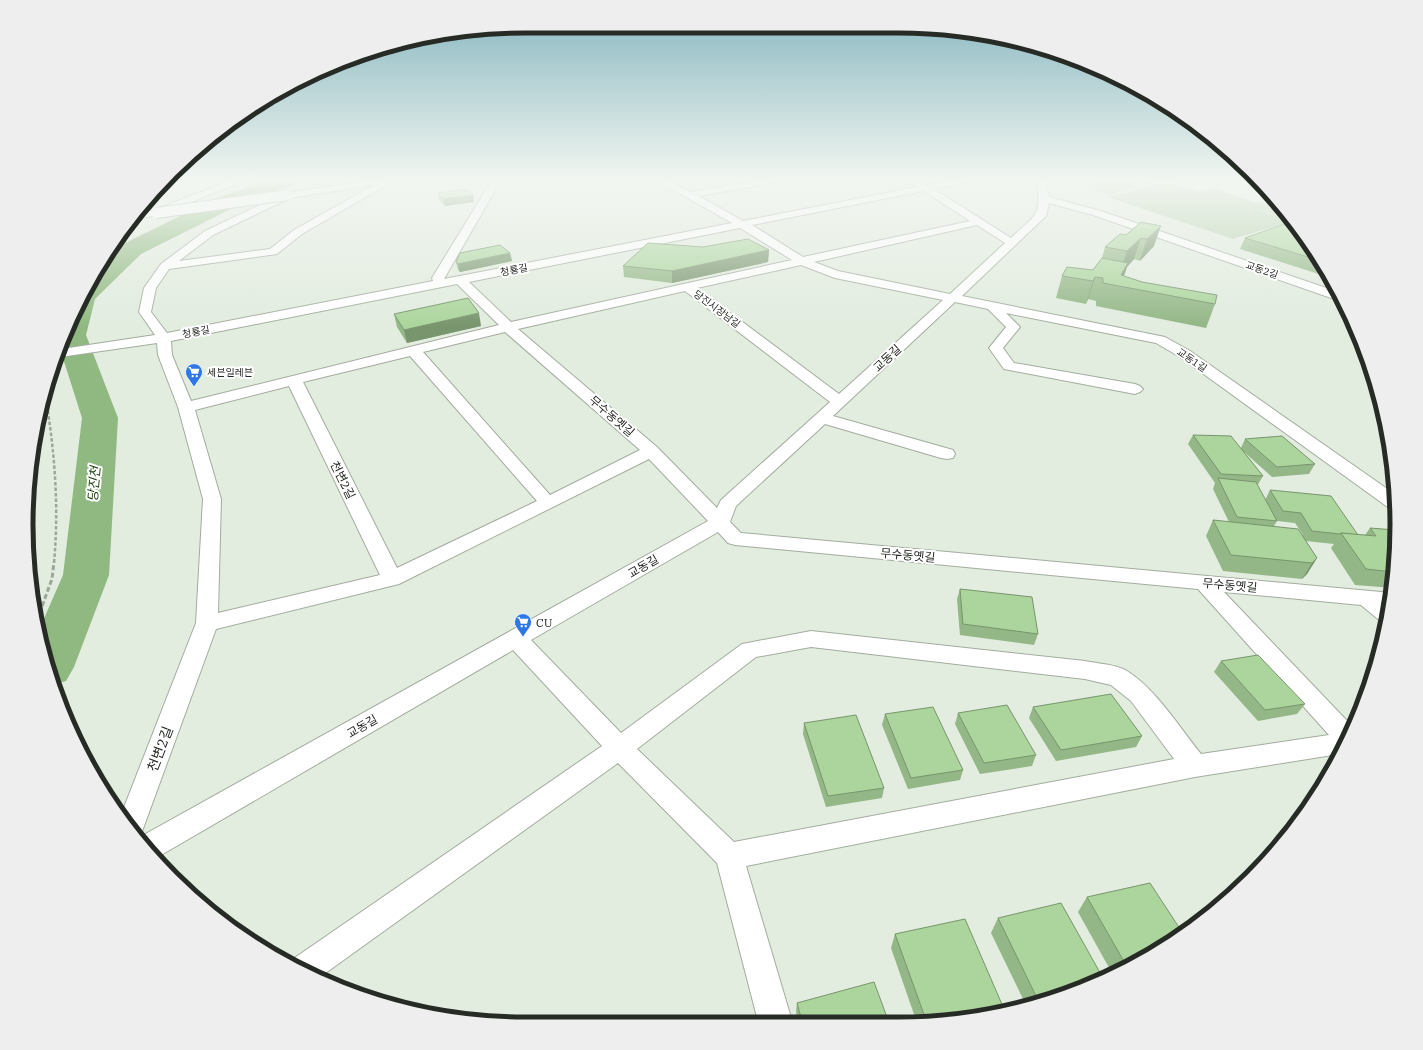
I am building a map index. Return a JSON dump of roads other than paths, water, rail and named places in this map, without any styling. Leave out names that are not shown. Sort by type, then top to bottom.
[{"type":"street","points":[[164,338],[145,312],[150,288],[165,266],[209,233],[217,229]]},
{"type":"street","points":[[165,266],[273,252],[303,229]]},
{"type":"street","points":[[439,284],[438,278],[467,229]]},
{"type":"street","name":"청룡길","points":[[64,353],[164,338],[717,229]]},
{"type":"street","points":[[750,229],[801,261],[835,274],[953,297]]},
{"type":"street","name":"당진시장남길","points":[[687,286],[945,229]]},
{"type":"street","points":[[989,229],[1012,243]]},
{"type":"street","name":"교동길","points":[[152,845],[720,522],[728,504],[1026,229]]},
{"type":"street","name":"교동2길","points":[[1144,229],[1332,294]]},
{"type":"street","name":"무수동옛길","points":[[460,280],[508,327],[651,451],[694,494],[735,539],[1384,600]]},
{"type":"street","points":[[186,407],[508,327],[687,286]]},
{"type":"street","name":"당진시장남길","points":[[687,286],[840,402]]},
{"type":"street","name":"교동1길","points":[[953,297],[993,307],[1160,340],[1185,354],[1389,499]]},
{"type":"street","points":[[993,307],[1013,327],[996,348],[1009,366],[1135,389]]},
{"type":"street","name":"천변2길","points":[[133,822],[207,623],[212,499],[186,407],[165,355],[164,338]]},
{"type":"street","points":[[413,350],[548,503]]},
{"type":"street","name":"천변2길","points":[[294,380],[392,579]]},
{"type":"street","points":[[823,418],[947,454]]},
{"type":"street","points":[[207,623],[392,579],[651,451]]},
{"type":"street","points":[[1203,582],[1343,734]]},
{"type":"street","points":[[1367,598],[1383,611]]},
{"type":"street","points":[[516,639],[619,748],[730,856],[774,1017]]},
{"type":"street","points":[[309,967],[619,748],[750,650],[811,639],[1085,670],[1118,677],[1139,694],[1195,766]]},
{"type":"street","points":[[730,856],[1195,766],[1338,744]]},
{"type":"waterway","name":"당진천","points":[[98,281],[132,249],[172,229]]},
{"type":"waterway","name":"당진천","points":[[52,658],[86,575],[100,418],[71,335]]},
{"type":"place","name":"세븐일레븐","points":[[194,387]]},
{"type":"place","name":"CU","points":[[523,637]]}]
